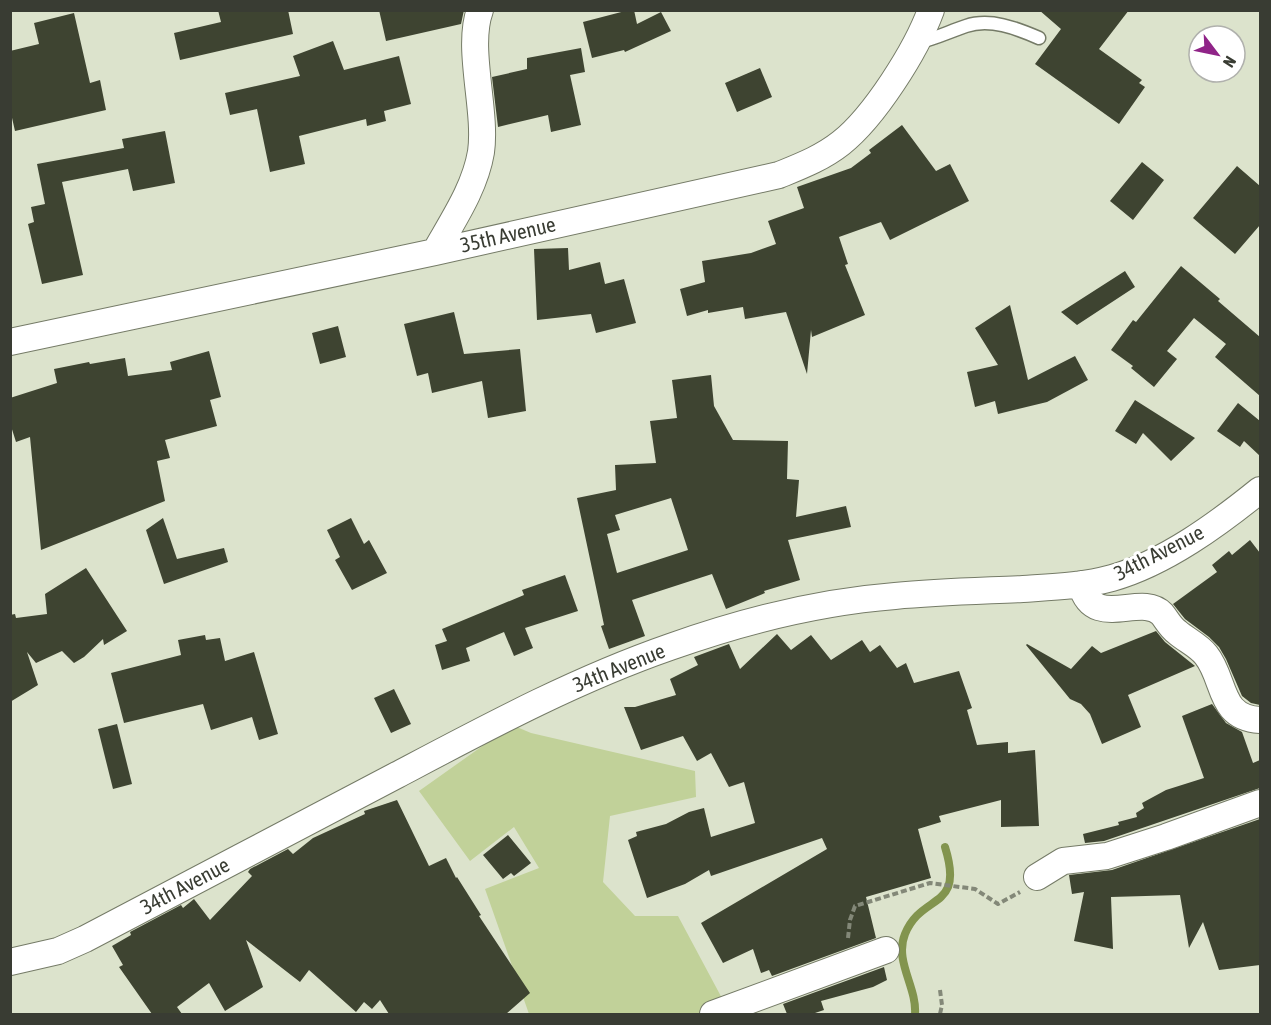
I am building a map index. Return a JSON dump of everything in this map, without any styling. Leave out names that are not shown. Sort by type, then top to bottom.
[{"type":"street","points":[[435,252],[471,186],[481,150],[480,89],[475,31],[480,10]]},
{"type":"street","name":"35th Avenue","points":[[10,342],[435,252],[779,175],[813,162],[840,144],[863,123],[915,43],[931,10]]},
{"type":"street","name":"34th Avenue","points":[[10,962],[58,951],[85,939],[549,697],[670,647],[738,625],[804,608],[848,601],[893,596],[1055,587],[1116,577],[1192,539],[1233,512],[1260,490]]},
{"type":"street","points":[[1081,584],[1083,596],[1093,605],[1103,608],[1150,608],[1161,613],[1172,628],[1206,655],[1233,710],[1242,717],[1260,720]]},
{"type":"street","points":[[1037,877],[1064,861],[1107,856],[1260,803]]},
{"type":"street","points":[[713,1014],[886,950]]},
{"type":"lane","points":[[915,43],[938,38],[968,25],[986,24],[1017,29],[1039,38]]},
{"type":"path","points":[[854,962],[848,938],[855,906],[930,883],[975,889],[998,904],[1020,892],[1037,877]]},
{"type":"path","points":[[940,990],[942,1005],[940,1014]]},
{"type":"green space","points":[[512,725],[531,733],[695,771],[696,797],[610,816],[603,882],[635,916],[678,916],[724,1002],[710,1014],[529,1014],[485,889],[539,868],[514,827],[470,861],[419,791]]},
{"type":"building","points":[[218,10],[288,10],[293,34],[180,60],[174,33],[221,22]]},
{"type":"building","points":[[379,10],[464,10],[461,24],[386,41]]},
{"type":"building","points":[[634,10],[637,24],[661,12],[671,31],[625,52],[624,50],[592,58],[583,22]]},
{"type":"building","points":[[1039,10],[1129,10],[1099,49],[1142,80],[1139,83],[1145,87],[1119,124],[1035,64],[1061,29]]},
{"type":"building","points":[[74,13],[90,83],[100,80],[106,110],[15,131],[10,109],[10,51],[39,44],[34,23]]},
{"type":"building","points":[[333,41],[344,70],[399,56],[411,104],[384,111],[386,121],[367,126],[366,119],[299,136],[305,164],[270,172],[257,109],[230,115],[225,93],[300,76],[293,56]]},
{"type":"building","points":[[581,48],[585,72],[570,75],[581,125],[551,132],[548,115],[498,127],[492,77],[527,69],[527,58]]},
{"type":"building","points":[[760,68],[772,97],[737,112],[725,83]]},
{"type":"building","points":[[902,125],[936,171],[950,164],[969,201],[890,240],[881,222],[839,237],[848,264],[845,265],[865,315],[812,337],[811,330],[807,374],[786,312],[745,319],[743,307],[708,313],[708,310],[687,316],[680,289],[705,282],[702,261],[751,253],[776,244],[768,221],[804,208],[797,187],[851,168],[871,153],[869,150]]},
{"type":"building","points":[[165,131],[175,183],[133,191],[128,169],[62,182],[83,275],[42,284],[28,224],[34,222],[31,207],[45,204],[37,164],[124,148],[122,139]]},
{"type":"building","points":[[1142,162],[1164,180],[1133,220],[1110,201]]},
{"type":"building","points":[[1237,166],[1260,186],[1260,225],[1235,254],[1193,218]]},
{"type":"building","points":[[568,248],[569,270],[600,262],[605,284],[624,279],[636,323],[596,333],[591,314],[537,320],[534,249]]},
{"type":"building","points":[[1181,266],[1260,337],[1260,396],[1215,357],[1226,344],[1194,318],[1167,351],[1177,359],[1154,387],[1131,368],[1133,366],[1111,350],[1133,320],[1136,322]]},
{"type":"building","points":[[1125,271],[1135,287],[1077,325],[1061,312]]},
{"type":"building","points":[[1010,305],[1028,380],[1075,356],[1088,380],[1047,402],[998,414],[995,401],[975,407],[967,372],[998,365],[975,328]]},
{"type":"building","points":[[454,312],[464,354],[520,349],[526,411],[488,418],[482,381],[432,393],[428,373],[417,376],[404,324]]},
{"type":"building","points":[[338,326],[346,357],[320,364],[312,333]]},
{"type":"building","points":[[209,351],[221,397],[210,400],[217,426],[165,440],[170,458],[157,461],[165,501],[41,550],[30,437],[16,442],[10,423],[10,398],[57,383],[54,369],[125,358],[128,376],[172,370],[170,362]]},
{"type":"building","points":[[711,375],[714,406],[733,440],[788,441],[787,479],[799,480],[796,517],[846,506],[851,527],[788,540],[800,580],[764,591],[765,593],[726,609],[712,574],[632,600],[645,636],[609,649],[601,626],[604,625],[577,498],[616,490],[615,465],[656,463],[650,421],[677,418],[672,380]],"holes":[[[671,498],[688,550],[617,573],[607,534],[620,530],[615,515]]]},
{"type":"building","points":[[1135,400],[1195,438],[1171,461],[1143,433],[1136,444],[1115,431]]},
{"type":"building","points":[[1238,403],[1260,421],[1260,456],[1244,441],[1240,447],[1217,431]]},
{"type":"building","points":[[163,518],[177,559],[224,548],[228,562],[164,584],[146,530]]},
{"type":"building","points":[[351,518],[364,544],[369,540],[387,573],[352,590],[335,560],[340,557],[327,530]]},
{"type":"building","points":[[1250,540],[1260,553],[1260,705],[1251,703],[1242,696],[1219,647],[1185,619],[1173,604],[1217,572],[1212,565],[1229,551],[1232,555]]},
{"type":"building","points":[[86,568],[127,631],[104,645],[103,639],[74,663],[62,651],[36,663],[27,652],[38,685],[10,702],[10,615],[15,614],[16,618],[47,614],[45,594]]},
{"type":"building","points":[[565,575],[578,611],[525,628],[533,648],[514,656],[504,632],[466,648],[470,661],[442,670],[435,645],[447,641],[442,629],[524,595],[522,590]]},
{"type":"building","points":[[1156,631],[1165,642],[1195,666],[1128,695],[1141,727],[1102,744],[1090,714],[1081,704],[1070,699],[1026,645],[1071,669],[1092,646],[1101,653]]},
{"type":"building","points":[[777,634],[791,650],[811,635],[831,660],[862,640],[870,652],[880,645],[897,668],[906,663],[914,683],[959,671],[972,708],[967,710],[977,745],[1008,742],[1008,753],[1035,750],[1039,826],[1001,827],[1001,800],[939,816],[941,822],[918,829],[931,878],[866,897],[876,938],[772,976],[769,970],[761,973],[753,949],[723,963],[701,923],[827,849],[822,838],[711,876],[709,870],[685,884],[647,898],[628,840],[637,836],[636,832],[666,824],[689,812],[704,808],[711,837],[755,823],[744,782],[729,787],[711,753],[697,761],[683,736],[641,750],[624,707],[635,707],[676,695],[670,679],[698,665],[694,657],[729,644],[740,669]]},
{"type":"building","points":[[205,635],[206,640],[220,638],[225,661],[254,652],[278,734],[259,740],[252,717],[211,730],[203,704],[124,723],[111,673],[181,655],[178,640]]},
{"type":"building","points":[[394,689],[411,724],[391,733],[374,698]]},
{"type":"building","points":[[1212,704],[1226,723],[1242,732],[1253,763],[1260,760],[1260,788],[1104,841],[1085,843],[1083,834],[1119,825],[1118,822],[1137,817],[1136,813],[1144,808],[1142,803],[1166,790],[1204,778],[1182,716]]},
{"type":"building","points":[[117,724],[132,784],[113,789],[98,729]]},
{"type":"building","points":[[397,800],[429,866],[446,858],[456,878],[481,915],[479,916],[530,993],[506,1014],[389,1014],[380,1000],[372,1009],[364,1002],[356,1012],[309,970],[300,982],[246,940],[263,987],[225,1011],[209,983],[177,1007],[182,1014],[152,1014],[119,967],[123,965],[112,946],[131,935],[130,932],[181,905],[183,908],[194,899],[210,920],[252,876],[248,872],[250,869],[288,849],[293,854],[313,838],[365,814],[364,811]]},
{"type":"building","points":[[1260,819],[1260,965],[1219,970],[1203,922],[1189,948],[1180,895],[1111,897],[1113,949],[1074,941],[1084,892],[1072,894],[1069,875],[1112,870]]},
{"type":"building","points":[[508,835],[531,863],[514,876],[511,873],[503,879],[483,855]]},
{"type":"building","points":[[884,967],[887,980],[873,987],[821,1001],[824,1010],[812,1014],[787,1014],[783,1004]]},
{"type":"waterway","points":[[915,1014],[915,1004],[904,964],[902,944],[912,921],[946,892],[950,882],[950,867],[945,847]]}]
